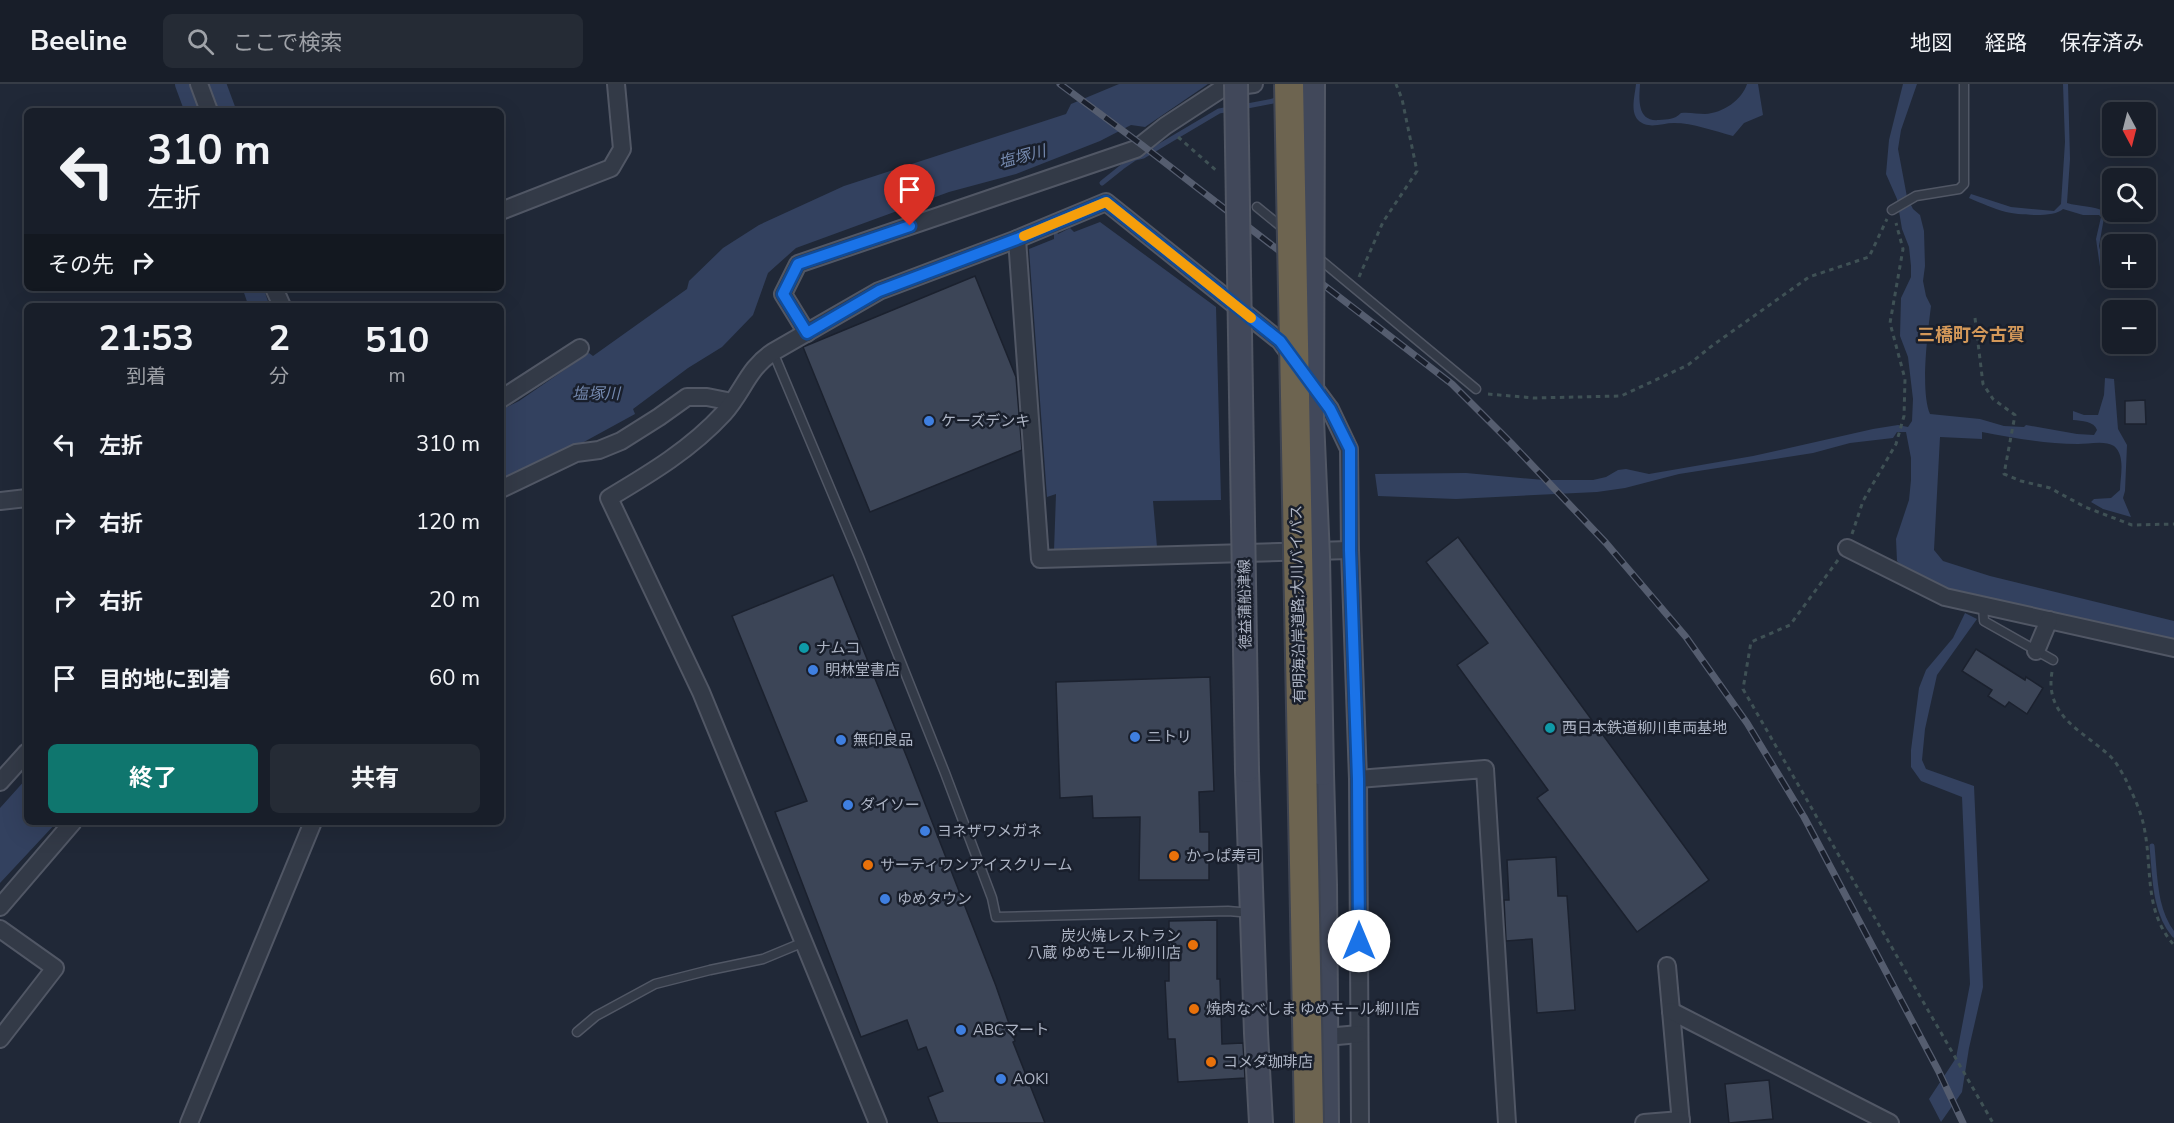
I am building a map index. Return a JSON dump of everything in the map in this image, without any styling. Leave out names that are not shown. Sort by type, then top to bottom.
[{"type":"highway","name":"有明海沿岸道路;大川バイパス","points":[[1289,84],[1309,1123]]},
{"type":"main road","name":"徳益蒲船津線","points":[[1236,84],[1247,771],[1261,1123]]},
{"type":"main road","points":[[1313,84],[1312,419],[1325,885],[1327,1123]]},
{"type":"street","points":[[199,84],[208,108]]},
{"type":"street","points":[[504,210],[611,168],[622,149],[616,84]]},
{"type":"street","points":[[807,333],[783,294],[798,264],[1136,149],[1223,88],[1254,84]]},
{"type":"street","points":[[878,1123],[701,693],[609,498],[672,460],[725,412],[760,360],[773,352],[879,291],[1017,239],[1106,202],[1280,341],[1330,409],[1350,449],[1350,550],[1358,779],[1360,1123]]},
{"type":"street","points":[[1017,239],[1040,559],[1350,550]]},
{"type":"street","points":[[504,397],[580,348]]},
{"type":"street","points":[[504,488],[576,453],[598,450],[621,441],[687,397],[707,397],[732,402]]},
{"type":"street","points":[[0,501],[24,498]]},
{"type":"street","points":[[1847,548],[1945,597],[2174,648]]},
{"type":"street","points":[[2036,651],[2049,620]]},
{"type":"street","points":[[0,782],[24,755]]},
{"type":"street","points":[[1358,779],[1485,769],[1507,1123]]},
{"type":"street","points":[[0,907],[70,825]]},
{"type":"street","points":[[189,1123],[312,825]]},
{"type":"street","points":[[0,929],[55,968],[0,1039]]},
{"type":"street","points":[[1644,1123],[1681,1121],[1667,966]]},
{"type":"street","points":[[1671,1011],[1890,1123]]},
{"type":"street","points":[[1326,1037],[1359,1034]]},
{"type":"lane","points":[[1892,210],[1916,196],[1959,189],[1964,184],[1964,84]]},
{"type":"lane","points":[[1257,207],[1476,389]]},
{"type":"lane","points":[[773,352],[859,557],[945,773],[992,898],[996,917],[1252,913]]},
{"type":"lane","points":[[1983,605],[1984,621],[2054,660]]},
{"type":"lane","points":[[577,1032],[596,1016],[655,984],[763,959],[804,942]]},
{"type":"path","points":[[1354,289],[1383,222],[1417,171],[1402,99],[1396,84]]},
{"type":"path","points":[[1166,126],[1224,177]]},
{"type":"path","points":[[1476,389],[1490,395],[1534,398],[1621,396],[1688,365],[1809,277],[1869,257],[1892,210]]},
{"type":"path","points":[[1892,210],[1903,249],[1890,323],[1905,379],[1904,416],[1896,444],[1863,501],[1847,548],[1790,625],[1751,642],[1743,689],[1993,1123]]},
{"type":"path","points":[[1975,318],[1983,384],[1993,399],[2014,415],[2004,474],[2050,488],[2085,507],[2132,525],[2174,524]]},
{"type":"path","points":[[2054,660],[2051,677],[2057,706],[2069,724],[2113,758],[2139,807],[2145,828],[2151,901],[2167,937],[2174,945]]},
{"type":"water","name":"塩塚川","points":[[1119,84],[1208,84],[1145,127],[1131,125],[1100,141],[1016,174],[949,192],[796,248],[768,273],[753,315],[722,347],[688,368],[633,409],[635,414],[540,466],[504,482],[504,408],[519,401],[589,353],[593,356],[687,289],[689,281],[723,248],[759,225],[844,186],[1066,114],[1071,104]]},
{"type":"water","points":[[1636,84],[1640,84],[1640,103],[1643,114],[1652,120],[1671,119],[1681,113],[1705,114],[1718,111],[1731,105],[1741,95],[1747,84],[1758,84],[1763,115],[1744,123],[1733,136],[1681,123],[1646,125],[1638,120],[1634,112]]},
{"type":"water","points":[[1903,84],[1917,84],[1901,130],[1898,149],[1907,197],[1913,209],[1920,215],[1924,231],[1923,281],[1931,306],[1925,376],[1930,414],[1980,419],[2004,426],[2024,427],[2026,425],[2094,435],[2097,430],[2095,427],[2087,422],[2073,420],[2073,411],[2084,415],[2098,415],[2104,395],[2105,378],[2114,379],[2118,429],[2127,445],[2123,498],[2131,517],[2103,509],[2091,502],[2094,499],[2111,498],[2120,490],[2122,467],[2120,455],[2118,450],[2110,444],[2054,443],[1982,432],[1982,439],[1940,437],[1934,550],[1943,561],[1990,576],[2174,621],[2174,642],[1947,591],[1916,576],[1899,563],[1896,539],[1909,500],[1911,480],[1911,458],[1906,432],[1897,432],[1893,438],[1850,443],[1813,453],[1679,474],[1625,488],[1597,492],[1456,499],[1378,496],[1375,474],[1466,473],[1544,480],[1593,480],[1606,477],[1618,470],[1626,469],[1649,474],[1753,456],[1873,429],[1898,425],[1908,427],[1912,421],[1913,399],[1908,357],[1900,336],[1901,298],[1911,277],[1911,266],[1909,247],[1902,229],[1897,199],[1886,174],[1889,140]]},
{"type":"water","points":[[2063,84],[2068,84],[2070,159],[2067,203],[2102,211],[2103,222],[2099,246],[2102,274],[2096,239],[2101,217],[2099,215],[2083,215],[2063,209],[2044,215],[2019,214],[2001,211],[1969,198],[1971,194],[2011,207],[2054,211],[2061,204],[2065,142]]},
{"type":"water","points":[[1100,222],[1216,307],[1221,500],[1153,501],[1157,547],[1054,551],[1056,494],[1047,497],[1029,249],[1054,239],[1054,234],[1057,232],[1058,234],[1070,228],[1074,232]]},
{"type":"water","points":[[1965,613],[1977,619],[1937,675],[1925,729],[1922,760],[1926,769],[1974,786],[1983,987],[1962,1092],[1941,1122],[1929,1099],[1956,1058],[1970,984],[1962,797],[1921,781],[1911,767],[1911,750],[1919,688],[1926,670],[1953,638]]},
{"type":"water","points":[[24,781],[24,825],[54,825],[0,883],[0,808]]},
{"type":"building","name":"ケーズデンキ","points":[[975,276],[1016,377],[1022,450],[870,512],[803,347]]},
{"type":"building","points":[[2145,400],[2146,424],[2125,424],[2125,401]]},
{"type":"building","name":"西日本鉄道柳川車両基地","points":[[1458,537],[1709,880],[1637,932],[1537,798],[1548,790],[1457,665],[1488,643],[1426,562]]},
{"type":"building","points":[[833,575],[996,986],[1015,1041],[1013,1042],[1045,1123],[938,1123],[928,1097],[943,1091],[926,1047],[918,1050],[907,1020],[861,1037],[775,812],[807,801],[732,616]]},
{"type":"building","points":[[1976,649],[2025,680],[2026,677],[2043,688],[2027,714],[2009,702],[2005,707],[1988,696],[1992,690],[1962,671]]},
{"type":"building","name":"ニトリ","points":[[1210,677],[1214,791],[1199,792],[1200,832],[1209,832],[1209,880],[1139,880],[1140,817],[1093,818],[1092,796],[1060,798],[1056,682]]},
{"type":"building","points":[[1556,857],[1558,896],[1567,896],[1575,1010],[1537,1013],[1532,939],[1506,941],[1504,900],[1509,900],[1507,860]]},
{"type":"building","points":[[1217,920],[1217,979],[1220,979],[1222,1044],[1243,1043],[1245,1078],[1178,1082],[1175,1039],[1168,1039],[1165,981],[1169,981],[1169,921]]},
{"type":"building","points":[[1769,1080],[1773,1119],[1729,1123],[1725,1084]]},
{"type":"waterway","points":[[185,84],[194,108]]},
{"type":"waterway","points":[[216,84],[225,108]]},
{"type":"waterway","points":[[1242,107],[1279,98]]},
{"type":"waterway","points":[[1102,183],[1135,158],[1143,156],[1219,111],[1230,109]]},
{"type":"waterway","points":[[254,291],[258,303]]},
{"type":"waterway","points":[[2152,846],[2159,904],[2167,926],[2174,935]]},
{"type":"railway","points":[[1060,84],[1452,384],[1606,543],[1686,637],[1747,723],[1804,817],[1938,1070],[1963,1123]]},
{"type":"slow traffic","points":[[1024,236],[1106,202],[1251,318]]},
{"type":"place","name":"ケーズデンキ","points":[[929,421]]},
{"type":"place","name":"ナムコ","points":[[804,648]]},
{"type":"place","name":"明林堂書店","points":[[813,670]]},
{"type":"place","name":"西日本鉄道柳川車両基地","points":[[1550,728]]},
{"type":"place","name":"ニトリ","points":[[1135,737]]},
{"type":"place","name":"無印良品","points":[[841,740]]},
{"type":"place","name":"ダイソー","points":[[848,805]]},
{"type":"place","name":"ヨネザワメガネ","points":[[925,831]]},
{"type":"place","name":"かっぱ寿司","points":[[1174,856]]},
{"type":"place","name":"サーティワンアイスクリーム","points":[[868,865]]},
{"type":"place","name":"ゆめタウン","points":[[885,899]]},
{"type":"place","name":"炭火焼レストラン 八蔵 ゆめモール柳川店","points":[[1193,945]]},
{"type":"place","name":"焼肉なべしま ゆめモール柳川店","points":[[1194,1009]]},
{"type":"place","name":"ABCマート","points":[[961,1030]]},
{"type":"place","name":"コメダ珈琲店","points":[[1211,1062]]},
{"type":"place","name":"AOKI","points":[[1001,1079]]},
{"type":"district","name":"三橋町今古賀","points":[[1971,335]]},
{"type":"route","points":[[910,226],[798,264],[783,294],[807,333],[879,291],[1017,239],[1106,202],[1280,341],[1330,409],[1350,449],[1350,550],[1358,779],[1359,941]]}]
